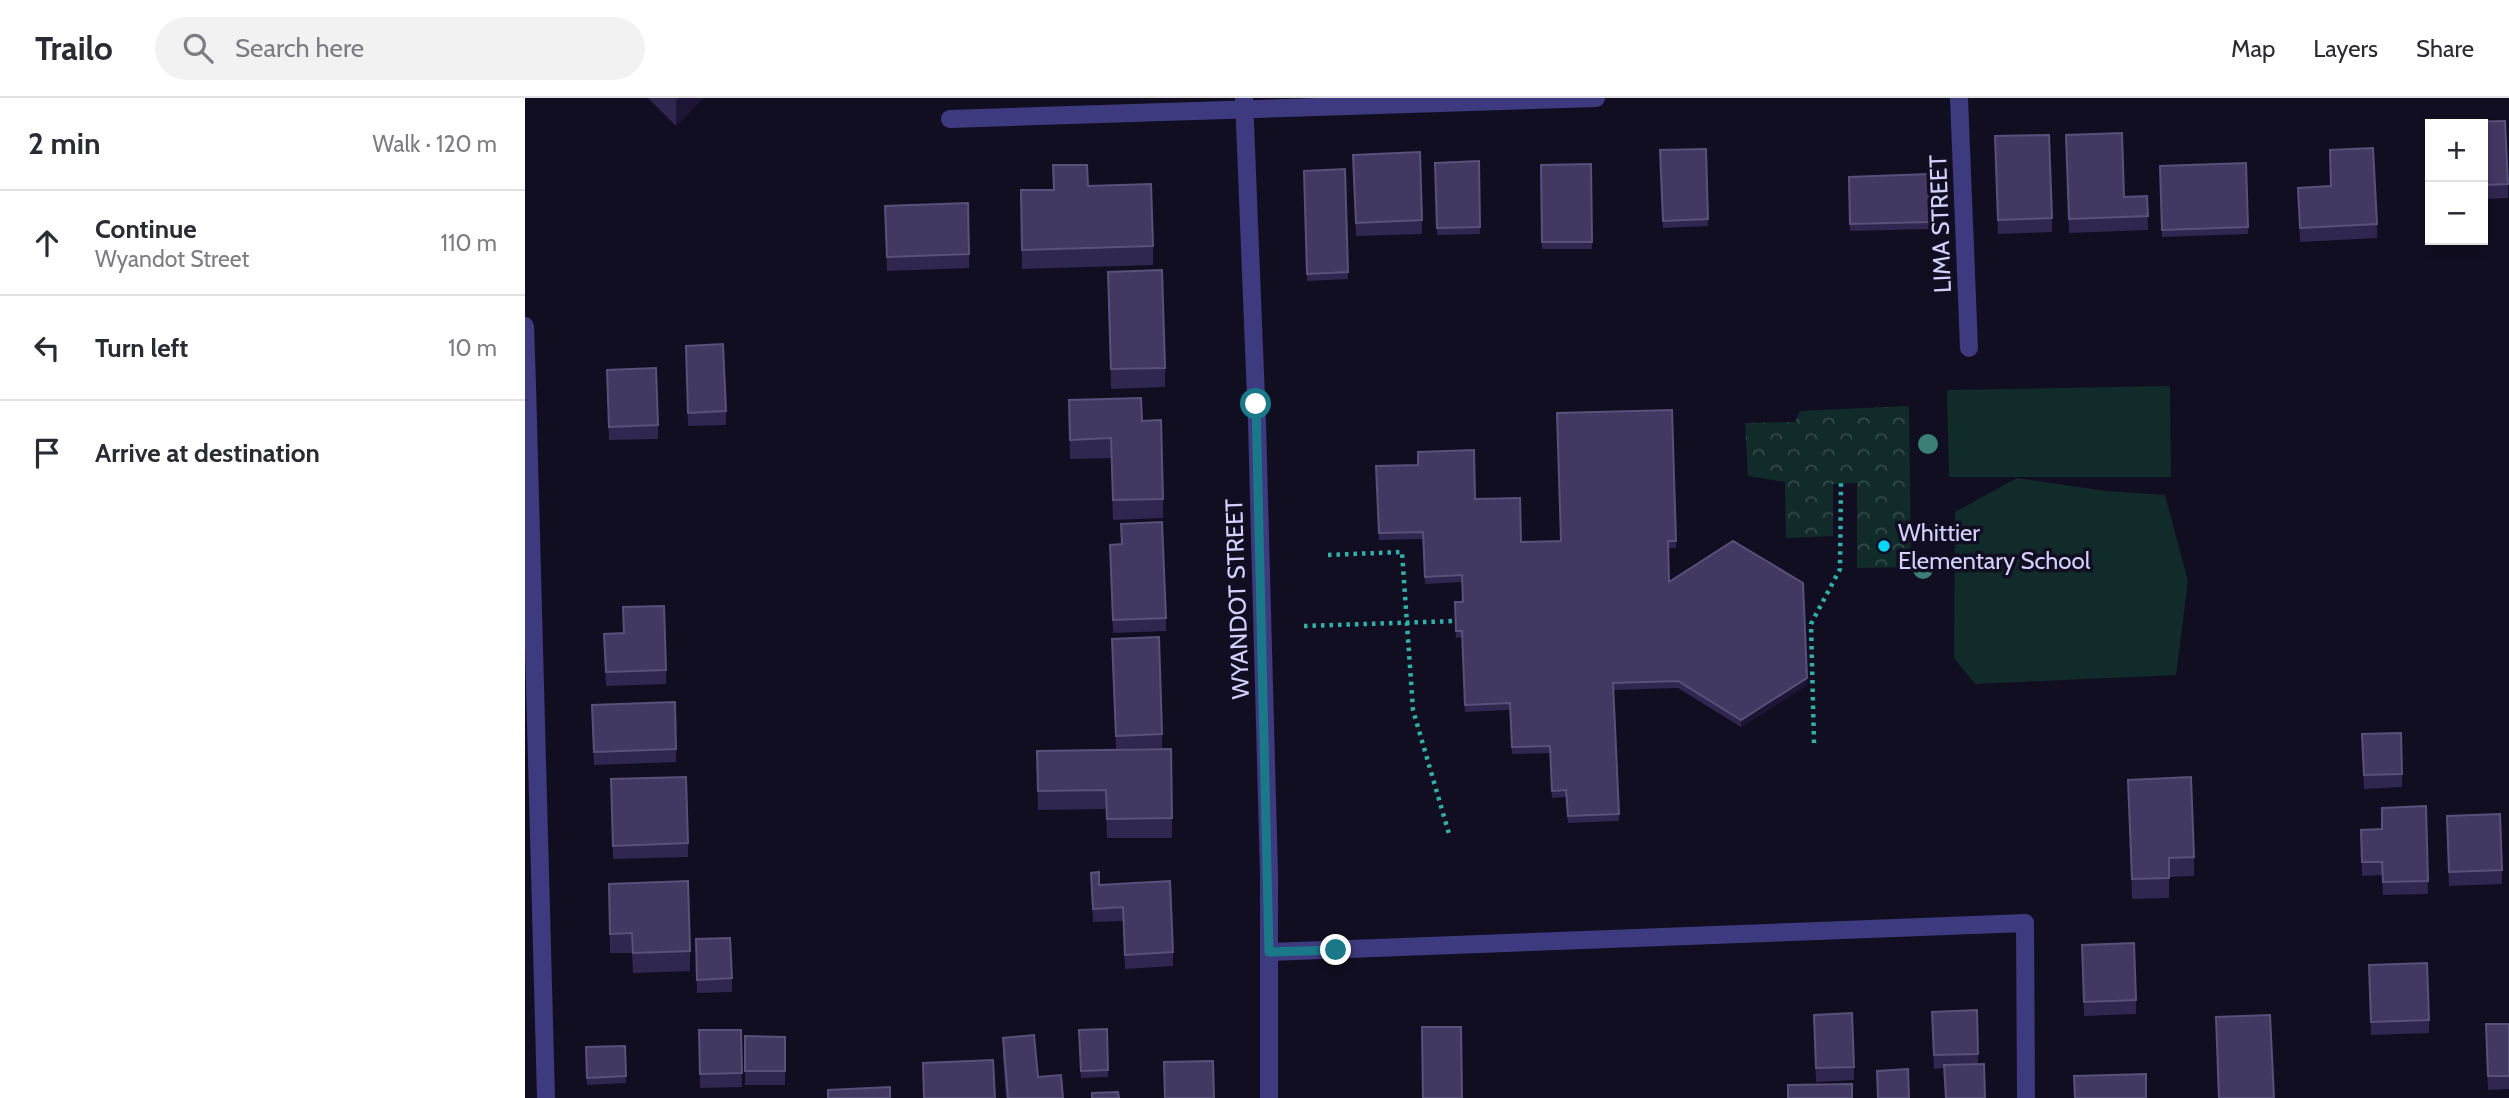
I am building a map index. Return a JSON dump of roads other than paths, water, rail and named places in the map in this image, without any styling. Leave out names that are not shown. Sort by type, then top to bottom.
[{"type":"street","points":[[950,120],[1244,104],[1596,98]]},
{"type":"street","name":"LIMA STREET","points":[[1959,98],[1969,348]]},
{"type":"street","name":"WYANDOT STREET","points":[[1244,104],[1257,437],[1269,952],[1269,1098]]},
{"type":"street","points":[[525,326],[546,1098]]},
{"type":"street","points":[[1269,952],[2025,923],[2026,1098]]},
{"type":"place","name":"Whittier Elementary School","points":[[1884,546]]}]
